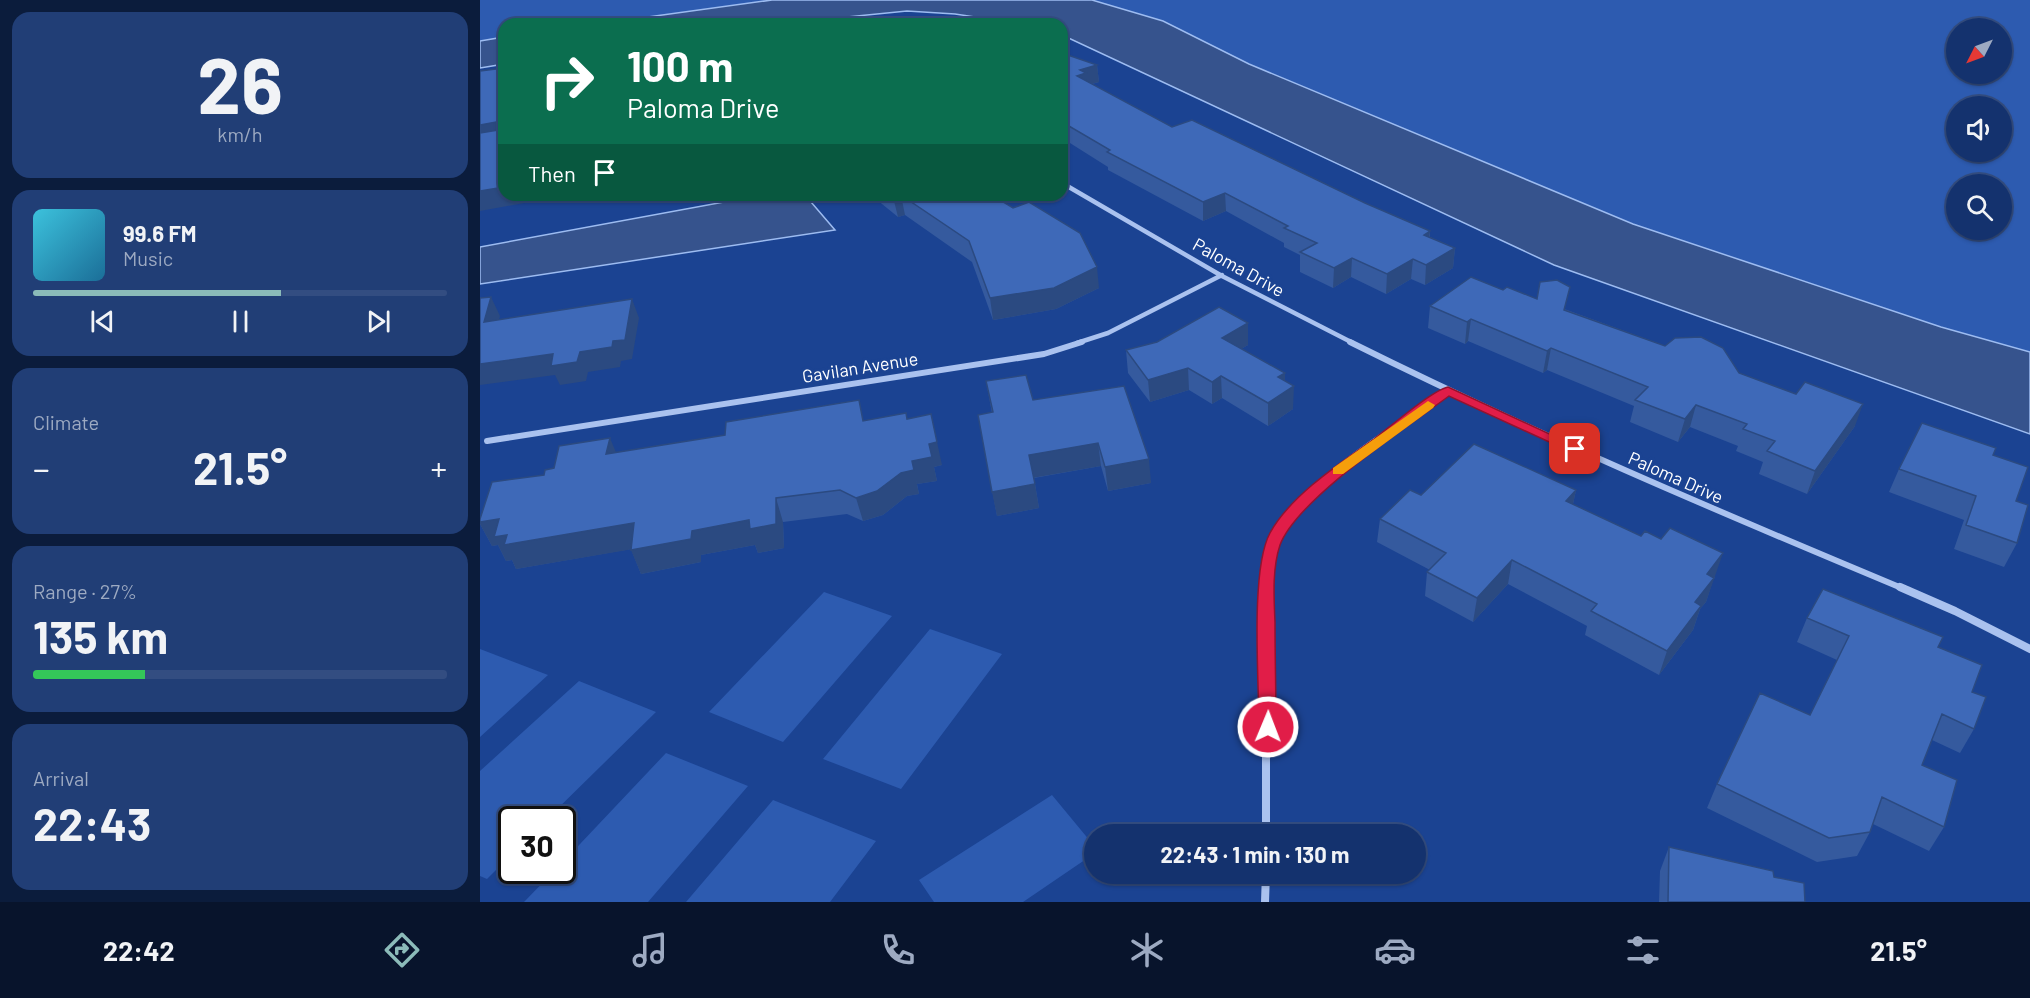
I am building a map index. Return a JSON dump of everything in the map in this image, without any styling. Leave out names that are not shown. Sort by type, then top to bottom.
[{"type":"street","name":"Paloma Drive","points":[[1068,186],[1222,275],[1326,331],[1448,391],[1736,520],[1966,615],[2030,649]]},
{"type":"street","name":"Gavilan Avenue","points":[[488,441],[1044,354],[1108,333],[1222,275]]},
{"type":"street","points":[[1266,824],[1266,585],[1274,541],[1292,515],[1337,472],[1448,391]]},
{"type":"street","points":[[1265,902],[1266,884]]},
{"type":"shaded area","points":[[480,0],[772,0],[641,18],[498,18],[498,38],[480,41]]},
{"type":"shaded area","points":[[772,0],[1092,0],[1163,21],[1249,64],[1633,224],[1941,327],[2030,352],[2030,434],[1554,265],[1068,38],[1068,18],[981,18],[907,11],[837,18],[641,18]]},
{"type":"shaded area","points":[[1092,0],[2030,0],[2030,352],[1941,327],[1633,224],[1249,64],[1163,21]]},
{"type":"shaded area","points":[[498,38],[498,65],[480,68],[480,41]]},
{"type":"shaded area","points":[[729,201],[810,201],[835,230],[480,284],[480,247]]},
{"type":"shaded area","points":[[824,592],[892,616],[783,742],[709,712]]},
{"type":"shaded area","points":[[930,629],[1002,654],[901,789],[823,759]]},
{"type":"shaded area","points":[[480,649],[548,675],[480,737]]},
{"type":"shaded area","points":[[579,681],[656,712],[560,806],[498,806],[498,868],[487,879],[480,876],[480,771]]},
{"type":"shaded area","points":[[666,753],[748,786],[648,902],[524,902],[541,884],[576,884],[576,848]]},
{"type":"shaded area","points":[[1052,795],[1084,834],[1084,860],[1023,902],[934,902],[919,880]]},
{"type":"shaded area","points":[[773,800],[876,841],[830,902],[686,902]]},
{"type":"building","points":[[1068,55],[1097,65],[1080,70],[1086,73],[1077,76],[1172,127],[1192,120],[1365,203],[1430,231],[1424,235],[1455,248],[1426,265],[1413,259],[1387,274],[1352,258],[1334,268],[1300,252],[1317,243],[1284,228],[1288,226],[1225,193],[1203,202],[1107,152],[1110,150],[1068,126]]},
{"type":"building","points":[[498,69],[498,124],[480,125],[480,71]]},
{"type":"building","points":[[498,130],[498,188],[480,191],[480,133]]},
{"type":"building","points":[[910,201],[1002,201],[1013,208],[1029,202],[1080,233],[1097,267],[1054,288],[990,298],[969,241]]},
{"type":"building","points":[[1471,277],[1503,290],[1507,287],[1537,299],[1540,282],[1557,280],[1570,287],[1564,310],[1665,346],[1675,338],[1701,337],[1723,348],[1739,373],[1796,394],[1805,382],[1863,404],[1815,471],[1767,451],[1775,441],[1743,429],[1747,424],[1696,405],[1685,419],[1635,400],[1648,387],[1551,348],[1547,351],[1471,319],[1467,322],[1430,306]]},
{"type":"building","points":[[491,297],[484,322],[632,299],[625,340],[613,341],[612,347],[580,352],[577,362],[551,366],[553,354],[480,364],[480,298]]},
{"type":"building","points":[[1219,307],[1248,323],[1222,338],[1285,373],[1278,377],[1294,386],[1268,403],[1221,376],[1212,382],[1188,368],[1148,380],[1126,350],[1157,342]]},
{"type":"building","points":[[1026,375],[1033,400],[1124,386],[1149,459],[1105,467],[1098,443],[1029,455],[1035,484],[992,492],[978,415],[993,412],[986,381]]},
{"type":"building","points":[[859,400],[863,421],[906,413],[907,419],[931,414],[937,442],[929,444],[932,457],[912,461],[914,470],[901,473],[877,491],[856,498],[840,490],[776,498],[776,524],[750,529],[749,520],[692,531],[691,539],[631,550],[634,523],[504,545],[507,535],[494,537],[499,519],[480,522],[492,482],[544,475],[545,470],[554,468],[559,446],[610,438],[606,454],[725,435],[726,422]]},
{"type":"building","points":[[1922,423],[1996,448],[1993,455],[2028,467],[2016,501],[2028,505],[2017,543],[1966,525],[1976,496],[1899,469]]},
{"type":"building","points":[[1474,444],[1576,490],[1566,501],[1641,536],[1645,531],[1661,539],[1670,528],[1723,553],[1707,574],[1714,578],[1695,602],[1701,606],[1667,651],[1591,611],[1597,604],[1512,560],[1477,598],[1427,572],[1446,553],[1380,519],[1410,490],[1421,495]]},
{"type":"building","points":[[1823,589],[1943,637],[1938,647],[1982,665],[1972,692],[1986,697],[1974,729],[1942,714],[1922,765],[1957,780],[1944,827],[1882,797],[1870,832],[1829,838],[1717,784],[1760,693],[1810,715],[1849,636],[1807,618]]},
{"type":"building","points":[[1669,847],[1773,871],[1774,877],[1804,883],[1805,902],[1668,902]]},
{"type":"slow traffic","points":[[1338,471],[1428,405]]},
{"type":"route","points":[[1268,727],[1266,585],[1271,548],[1277,534],[1310,496],[1337,472],[1448,391],[1575,449]]}]
